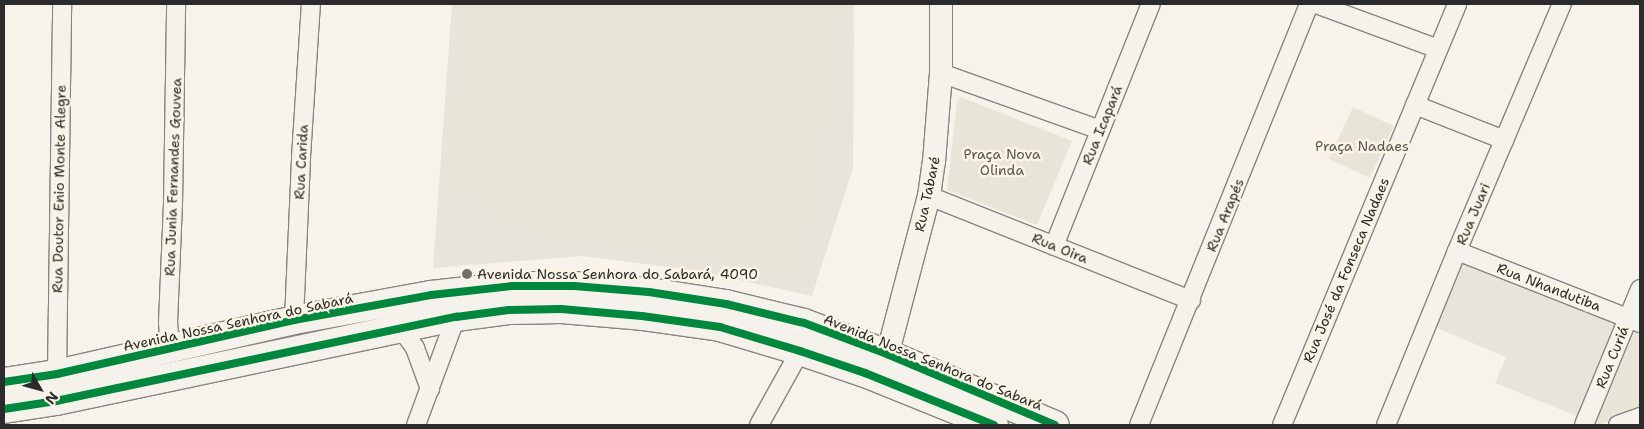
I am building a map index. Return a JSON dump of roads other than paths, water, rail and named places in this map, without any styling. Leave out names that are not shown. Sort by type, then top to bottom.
[{"type":"main road","name":"Avenida Nossa Senhora do Sabará","points":[[4,382],[57,374],[170,350],[294,320],[431,295],[512,286],[574,286],[649,292],[726,304],[804,323],[994,425]]},
{"type":"main road","name":"Avenida Nossa Senhora do Sabará","points":[[4,409],[56,401],[290,350],[402,330],[456,317],[509,310],[561,309],[642,316],[720,328],[800,351],[884,367],[1055,425]]},
{"type":"street","name":"Rua Doutor Enio Monte Alegre","points":[[57,374],[62,4]]},
{"type":"street","name":"Rua Junia Fernandes Gouvea","points":[[170,350],[168,323],[174,204],[176,4]]},
{"type":"street","name":"Rua Carida","points":[[294,320],[301,158],[311,4]]},
{"type":"street","name":"Rua Tabaré","points":[[884,367],[929,196],[938,133],[941,4]]},
{"type":"street","name":"Rua Icapará","points":[[1054,246],[1151,4]]},
{"type":"street","name":"Rua Arapés","points":[[1139,425],[1309,4]]},
{"type":"street","points":[[1316,4],[1438,49]]},
{"type":"street","name":"Rua José da Fonseca Nadaes","points":[[1282,425],[1457,4]]},
{"type":"street","name":"Rua Juari","points":[[1386,425],[1457,251],[1562,4]]},
{"type":"street","points":[[940,73],[1100,130]]},
{"type":"street","points":[[1415,106],[1504,140]]},
{"type":"street","name":"Rua Oira","points":[[929,196],[1191,300]]},
{"type":"street","name":"Rua Nhandutiba","points":[[1457,251],[1634,321]]},
{"type":"street","name":"Rua Curiá","points":[[1584,425],[1634,321],[1640,289]]},
{"type":"street","points":[[416,425],[456,317]]},
{"type":"street","points":[[402,330],[414,348],[430,389]]},
{"type":"street","points":[[759,425],[800,351]]},
{"type":"street","points":[[1618,425],[1640,417]]},
{"type":"place","name":"Avenida Nossa Senhora do Sabará, 4090","points":[[467,274]]},
{"type":"park label","name":"Praça Nadaes","points":[[1362,146]]},
{"type":"park label","name":"Praça Nova Olinda","points":[[1002,162]]}]
